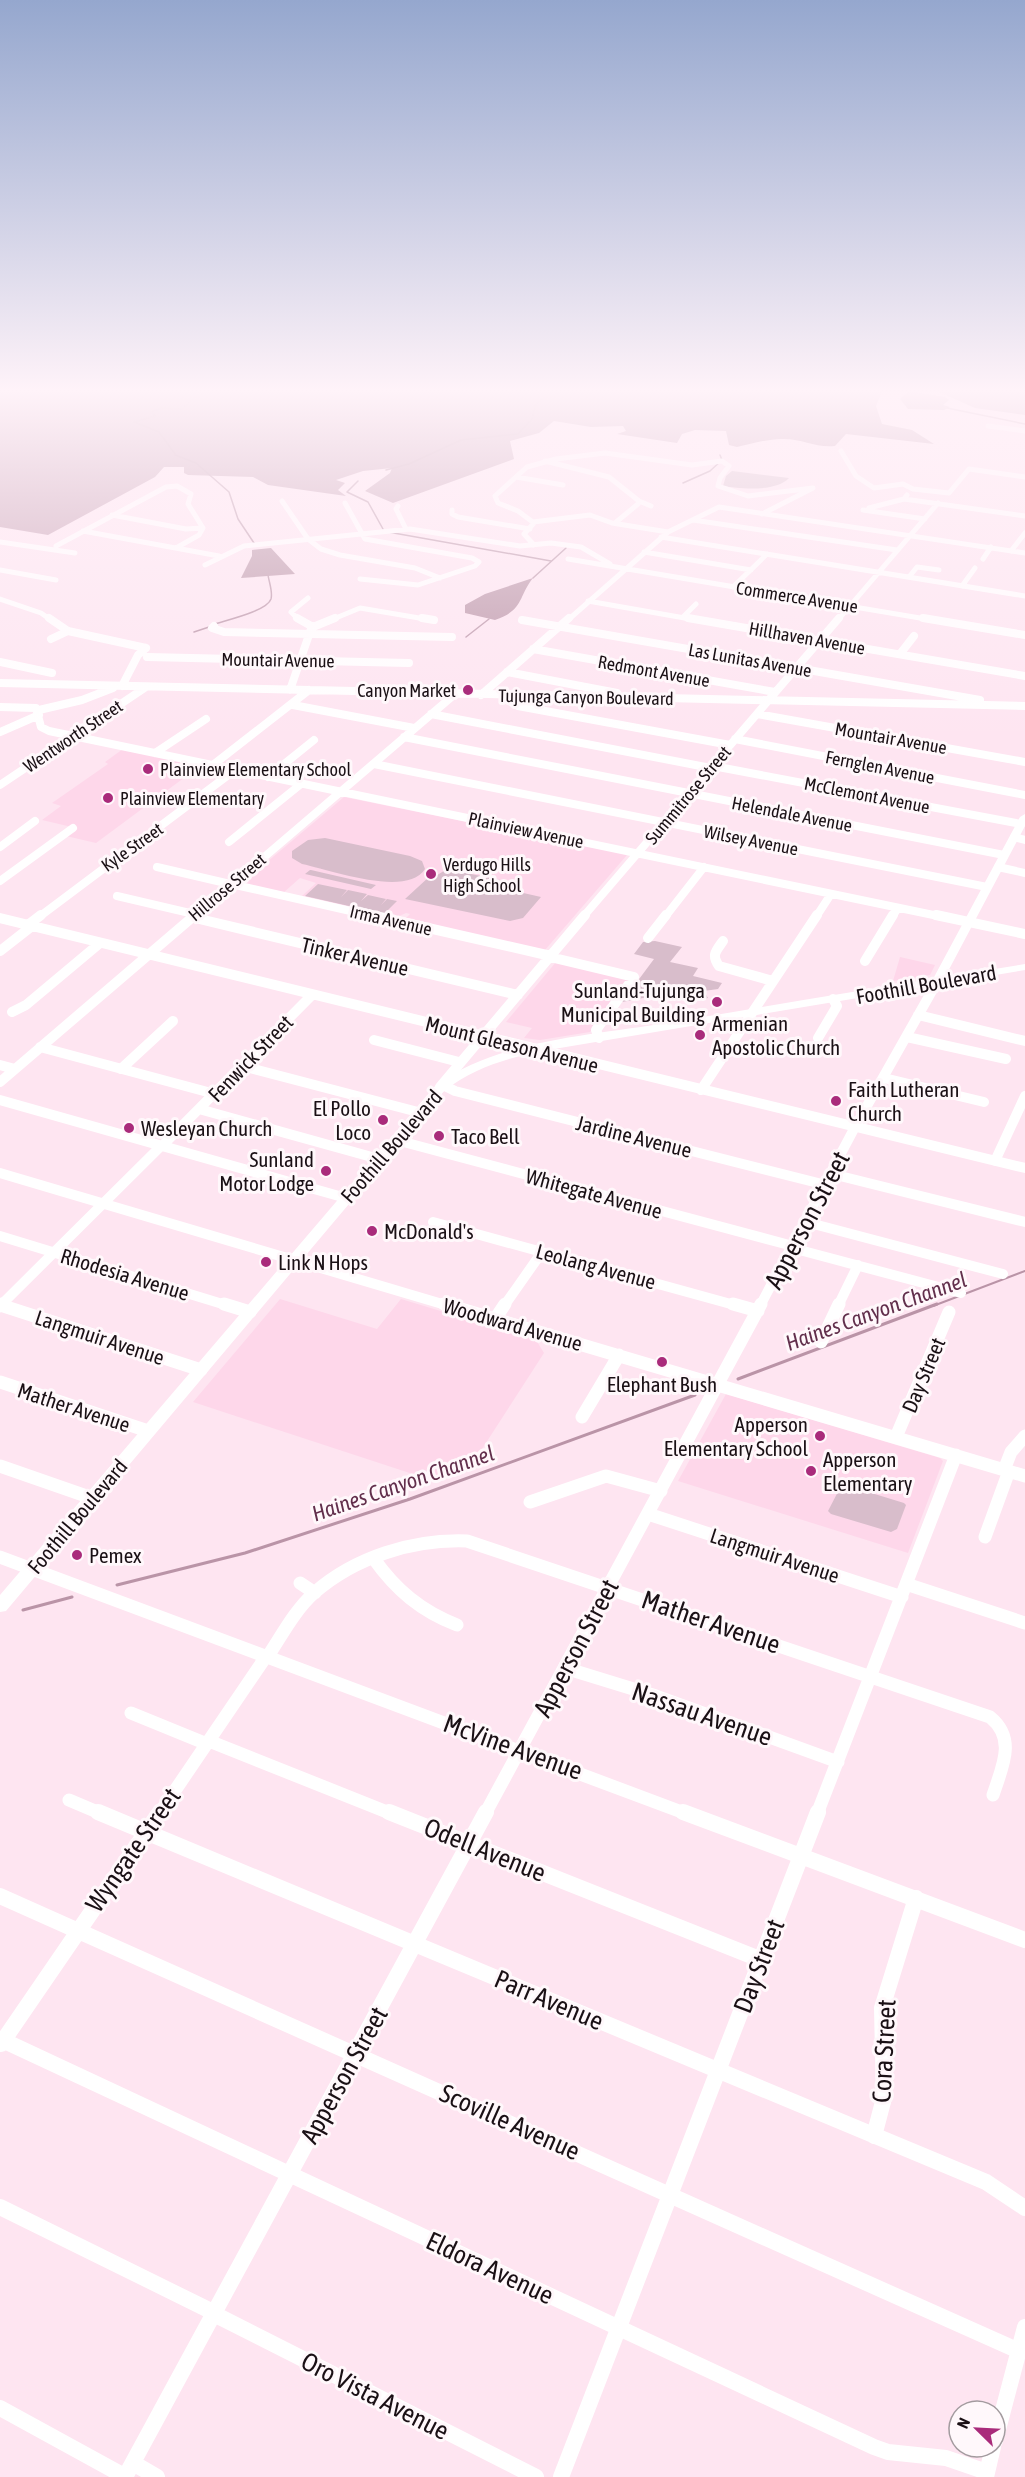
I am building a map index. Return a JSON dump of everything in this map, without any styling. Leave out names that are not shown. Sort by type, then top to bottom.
[{"type":"main road","name":"Apperson Street","points":[[937,982],[1004,855],[1019,838],[1023,821]]},
{"type":"main road","name":"Foothill Boulevard","points":[[0,1606],[418,1112],[442,1087],[477,1065],[534,1049],[1025,967]]},
{"type":"street","points":[[52,547],[64,543],[129,507]]},
{"type":"street","points":[[190,507],[203,528]]},
{"type":"street","points":[[286,507],[308,539],[321,549],[348,557],[413,568],[440,578]]},
{"type":"street","points":[[347,507],[360,533],[367,540],[472,558],[479,562],[475,566],[440,578],[411,585],[360,579]]},
{"type":"street","points":[[398,507],[396,509],[406,529]]},
{"type":"street","points":[[508,507],[533,522],[594,516],[615,523],[668,532]]},
{"type":"street","points":[[615,523],[635,507]]},
{"type":"street","points":[[481,695],[661,537],[719,507],[1025,553]]},
{"type":"street","points":[[762,514],[777,507]]},
{"type":"street","points":[[876,507],[863,510],[925,519]]},
{"type":"street","name":"Summitrose Street","points":[[442,1087],[459,1062],[483,1037],[819,640],[935,507]]},
{"type":"street","points":[[962,507],[1025,516]]},
{"type":"street","points":[[452,510],[452,514],[456,517],[530,529]]},
{"type":"street","points":[[112,515],[186,528],[203,528]]},
{"type":"street","points":[[570,517],[579,525]]},
{"type":"street","points":[[692,520],[897,550]]},
{"type":"street","points":[[533,522],[534,525],[524,534],[534,545]]},
{"type":"street","points":[[176,548],[199,535],[203,528]]},
{"type":"street","points":[[205,565],[219,556],[244,546],[406,529],[520,546],[555,543],[583,548],[613,567]]},
{"type":"street","points":[[82,531],[219,556]]},
{"type":"street","points":[[1011,550],[1025,533]]},
{"type":"street","points":[[661,537],[1025,596]]},
{"type":"street","points":[[0,542],[52,547],[75,553]]},
{"type":"street","points":[[983,559],[991,548]]},
{"type":"street","points":[[644,552],[751,570]]},
{"type":"street","points":[[733,586],[767,554]]},
{"type":"street","points":[[340,562],[348,557]]},
{"type":"street","name":"Commerce Avenue","points":[[568,559],[1025,635]]},
{"type":"street","points":[[930,569],[935,562]]},
{"type":"street","points":[[909,577],[917,567],[939,570]]},
{"type":"street","points":[[962,586],[975,568]]},
{"type":"street","points":[[0,570],[56,580]]},
{"type":"street","points":[[308,598],[291,612],[305,625],[313,627],[360,608],[434,620]]},
{"type":"street","points":[[0,599],[41,613],[68,631],[146,648],[137,657],[119,686],[39,712],[0,732]]},
{"type":"street","name":"Hillhaven Avenue","points":[[588,600],[1025,676]]},
{"type":"street","points":[[683,617],[696,604]]},
{"type":"street","name":"Las Lunitas Avenue","points":[[522,620],[980,702]]},
{"type":"street","points":[[214,626],[212,628],[224,632],[452,637]]},
{"type":"street","points":[[291,690],[313,627]]},
{"type":"street","points":[[51,639],[68,631]]},
{"type":"street","points":[[900,654],[914,636]]},
{"type":"street","name":"Redmont Avenue","points":[[533,649],[775,692]]},
{"type":"street","name":"Mountair Avenue","points":[[147,657],[410,663]]},
{"type":"street","points":[[0,662],[51,673]]},
{"type":"street","points":[[0,683],[25,667]]},
{"type":"street","points":[[507,672],[644,698]]},
{"type":"street","name":"Tujunga Canyon Boulevard","points":[[0,683],[768,701],[980,702],[1025,706]]},
{"type":"street","name":"Wentworth Street","points":[[0,785],[147,687]]},
{"type":"street","points":[[213,765],[293,705],[309,690]]},
{"type":"street","name":"Hillrose Street","points":[[0,1082],[147,954],[455,694]]},
{"type":"street","name":"Fernglen Avenue","points":[[512,696],[511,702],[518,705],[1025,795]]},
{"type":"street","points":[[293,705],[414,728]]},
{"type":"street","points":[[0,707],[30,706],[39,712]]},
{"type":"street","name":"Plainview Avenue","points":[[39,712],[44,729],[72,736],[1025,934]]},
{"type":"street","name":"McClemont Avenue","points":[[431,714],[712,767],[1023,821]]},
{"type":"street","name":"Mountair Avenue","points":[[757,714],[1025,762]]},
{"type":"street","points":[[155,753],[206,719]]},
{"type":"street","name":"Helendale Avenue","points":[[404,737],[1004,855]]},
{"type":"street","points":[[268,777],[314,740]]},
{"type":"street","name":"Wilsey Avenue","points":[[374,764],[987,887]]},
{"type":"street","name":"Kyle Street","points":[[0,951],[30,925],[235,770]]},
{"type":"street","points":[[229,843],[301,783]]},
{"type":"street","points":[[0,847],[35,820]]},
{"type":"street","points":[[0,881],[73,828]]},
{"type":"street","name":"Irma Avenue","points":[[157,867],[634,977],[596,1030],[599,1038]]},
{"type":"street","points":[[648,938],[704,867]]},
{"type":"street","points":[[998,867],[1025,873]]},
{"type":"street","points":[[701,1090],[831,894]]},
{"type":"street","name":"Tinker Avenue","points":[[117,896],[518,995]]},
{"type":"street","points":[[865,962],[898,908]]},
{"type":"street","name":"Mount Gleason Avenue","points":[[0,918],[1025,1168]]},
{"type":"street","points":[[723,941],[714,953],[714,961],[719,966],[773,981]]},
{"type":"street","points":[[12,1012],[26,1005],[100,943]]},
{"type":"street","name":"Apperson Street","points":[[128,2472],[661,1491],[829,1180],[855,1127],[937,982]]},
{"type":"street","name":"Fenwick Street","points":[[0,1306],[312,995]]},
{"type":"street","points":[[818,1038],[837,1006],[833,999]]},
{"type":"street","points":[[918,1015],[1025,1041]]},
{"type":"street","points":[[121,1069],[173,1020]]},
{"type":"street","points":[[907,1037],[1006,1059]]},
{"type":"street","points":[[374,1040],[459,1062]]},
{"type":"street","points":[[40,1047],[215,1094]]},
{"type":"street","points":[[0,1065],[15,1069]]},
{"type":"street","points":[[242,1066],[418,1112]]},
{"type":"street","points":[[884,1078],[984,1102]]},
{"type":"street","name":"Jardine Avenue","points":[[442,1087],[829,1180],[1025,1222]]},
{"type":"street","points":[[995,1161],[1025,1096]]},
{"type":"street","points":[[0,1100],[346,1198]]},
{"type":"street","points":[[199,1109],[379,1159]]},
{"type":"street","name":"Whitegate Avenue","points":[[396,1140],[961,1293]]},
{"type":"street","name":"Woodward Avenue","points":[[0,1173],[1025,1476]]},
{"type":"street","name":"Leolang Avenue","points":[[433,1222],[758,1311]]},
{"type":"street","points":[[806,1222],[1003,1275]]},
{"type":"street","name":"Rhodesia Avenue","points":[[0,1236],[250,1312]]},
{"type":"street","points":[[495,1319],[542,1252]]},
{"type":"street","points":[[821,1342],[858,1266]]},
{"type":"street","name":"Langmuir Avenue","points":[[0,1306],[201,1370]]},
{"type":"street","name":"Day Street","points":[[896,1437],[949,1312]]},
{"type":"street","points":[[582,1417],[619,1355]]},
{"type":"street","name":"Mather Avenue","points":[[0,1382],[148,1431]]},
{"type":"street","points":[[985,1537],[1011,1452],[1025,1436]]},
{"type":"street","name":"Day Street","points":[[561,2477],[956,1455]]},
{"type":"street","points":[[0,1466],[92,1498]]},
{"type":"street","points":[[530,1502],[606,1476],[661,1491]]},
{"type":"street","name":"Langmuir Avenue","points":[[648,1514],[904,1591],[1025,1623]]},
{"type":"street","name":"Mather Avenue","points":[[267,1655],[294,1616],[315,1593],[344,1572],[424,1542],[446,1539],[467,1541],[990,1717],[1004,1731],[1007,1748],[993,1795]]},
{"type":"street","name":"McVine Avenue","points":[[0,1557],[1025,1940]]},
{"type":"street","points":[[374,1559],[393,1586],[416,1607],[457,1625]]},
{"type":"street","points":[[300,1583],[315,1593]]},
{"type":"street","name":"Wyngate Street","points":[[1,2041],[267,1655]]},
{"type":"street","name":"Nassau Avenue","points":[[565,1668],[665,1699],[838,1762]]},
{"type":"street","name":"Odell Avenue","points":[[131,1713],[762,1960]]},
{"type":"street","name":"Parr Avenue","points":[[69,1800],[986,2182],[1025,2208]]},
{"type":"street","name":"Scoville Avenue","points":[[0,1896],[1019,2351]]},
{"type":"street","name":"Cora Street","points":[[874,2136],[884,2098],[882,2008],[916,1898]]},
{"type":"street","name":"Eldora Avenue","points":[[1,2041],[881,2450],[946,2458],[987,2474]]},
{"type":"street","name":"Oro Vista Avenue","points":[[0,2206],[536,2477]]},
{"type":"street","points":[[1006,2399],[1025,2327]]},
{"type":"street","points":[[0,2408],[128,2472],[158,2477]]},
{"type":"street","points":[[987,2474],[990,2459]]},
{"type":"shaded area","points":[[0,507],[100,507],[48,535],[0,527]]},
{"type":"shaded area","points":[[271,548],[295,574],[241,578],[252,556],[252,550]]},
{"type":"shaded area","points":[[533,578],[516,607],[504,616],[495,620],[465,613],[465,605],[485,594]]},
{"type":"shaded area","name":"Plainview Elementary","points":[[123,749],[200,766],[96,843],[66,836],[76,828],[42,820],[61,806],[52,803],[108,764],[105,762]]},
{"type":"shaded area","name":"Verdugo Hills High School","points":[[344,797],[627,855],[545,950],[405,919],[410,914],[406,913],[397,917],[302,896],[316,883],[300,878],[283,893],[242,883]]},
{"type":"shaded area","points":[[325,838],[410,856],[422,861],[425,869],[416,877],[386,882],[368,880],[302,864],[292,858],[292,851],[308,840]]},
{"type":"shaded area","points":[[447,869],[510,882],[502,893],[519,892],[541,897],[523,918],[510,921],[405,899],[430,876],[434,877]]},
{"type":"shaded area","points":[[310,870],[376,885],[371,889],[305,874]]},
{"type":"shaded area","points":[[318,884],[347,890],[341,897],[348,890],[367,894],[361,901],[368,895],[386,899],[381,905],[387,899],[397,901],[384,914],[305,896]]},
{"type":"shaded area","points":[[655,941],[682,947],[670,962],[698,968],[693,976],[722,983],[718,989],[704,991],[708,998],[694,1001],[685,990],[622,1002],[654,959],[634,954],[643,942]]},
{"type":"shaded area","points":[[900,957],[935,965],[930,975],[893,981]]},
{"type":"shaded area","points":[[556,962],[629,979],[590,1032],[540,1040],[524,1038],[532,1028],[506,1022]]},
{"type":"shaded area","points":[[280,1299],[377,1329],[401,1299],[536,1340],[544,1353],[471,1466],[428,1479],[193,1402]]},
{"type":"shaded area","name":"Apperson Elementary","points":[[726,1394],[940,1458],[943,1461],[908,1553],[678,1481]]},
{"type":"shaded area","points":[[842,1484],[904,1503],[906,1505],[897,1529],[891,1532],[831,1514],[828,1511]]},
{"type":"waterway","points":[[234,507],[238,519],[254,543]]},
{"type":"waterway","points":[[371,507],[383,529]]},
{"type":"waterway","points":[[388,532],[551,561]]},
{"type":"waterway","points":[[533,578],[566,548]]},
{"type":"waterway","points":[[215,624],[255,611],[268,603],[272,593],[268,575]]},
{"type":"waterway","points":[[466,637],[489,619]]},
{"type":"waterway","points":[[194,632],[209,627]]},
{"type":"waterway","name":"Haines Canyon Channel","points":[[933,1306],[1025,1271]]},
{"type":"waterway","name":"Haines Canyon Channel","points":[[738,1379],[937,1304]]},
{"type":"waterway","name":"Haines Canyon Channel","points":[[117,1585],[245,1553],[410,1499],[695,1395]]},
{"type":"waterway","name":"Haines Canyon Channel","points":[[23,1610],[72,1597]]},
{"type":"place","name":"Canyon Market","points":[[468,690]]},
{"type":"place","name":"Plainview Elementary School","points":[[148,769]]},
{"type":"place","name":"Plainview Elementary","points":[[108,798]]},
{"type":"place","name":"Verdugo Hills High School","points":[[431,874]]},
{"type":"place","name":"Sunland-Tujunga Municipal Building","points":[[717,1002]]},
{"type":"place","name":"Armenian Apostolic Church","points":[[700,1035]]},
{"type":"place","name":"Faith Lutheran Church","points":[[836,1101]]},
{"type":"place","name":"El Pollo Loco","points":[[383,1120]]},
{"type":"place","name":"Wesleyan Church","points":[[129,1128]]},
{"type":"place","name":"Taco Bell","points":[[439,1136]]},
{"type":"place","name":"Sunland Motor Lodge","points":[[326,1171]]},
{"type":"place","name":"McDonald's","points":[[372,1231]]},
{"type":"place","name":"Link N Hops","points":[[266,1262]]},
{"type":"place","name":"Elephant Bush","points":[[662,1362]]},
{"type":"place","name":"Apperson Elementary School","points":[[820,1436]]},
{"type":"place","name":"Apperson Elementary","points":[[811,1471]]},
{"type":"place","name":"Pemex","points":[[77,1555]]}]
